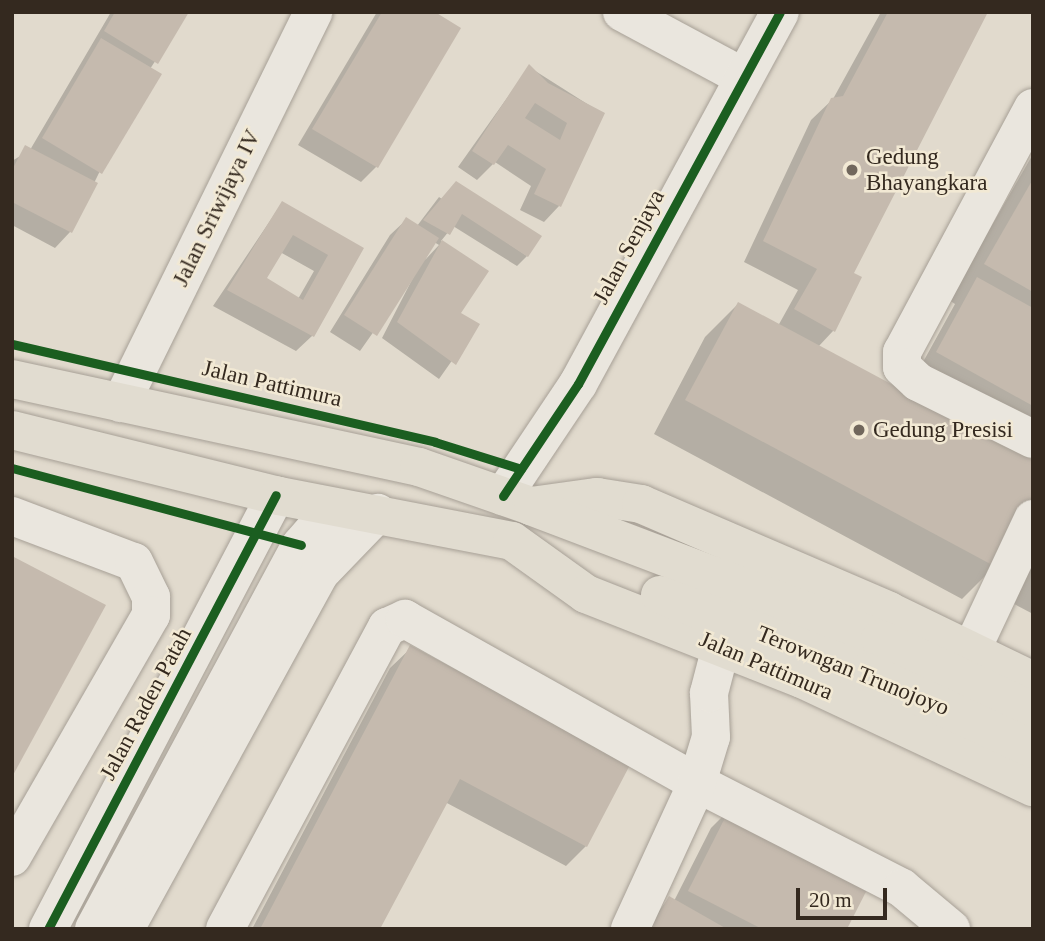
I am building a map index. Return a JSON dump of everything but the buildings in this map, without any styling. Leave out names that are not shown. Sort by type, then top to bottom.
[{"type":"main road","points":[[12,379],[418,467],[517,501],[597,497],[641,504],[1033,681]]},
{"type":"main road","name":"Jalan Pattimura","points":[[12,430],[276,495],[512,541],[586,594],[721,647],[1033,787]]},
{"type":"main road","name":"Terowngan Trunojoyo","points":[[517,501],[880,639],[1033,711]]},
{"type":"main road","name":"Terowngan Trunojoyo","points":[[512,541],[867,671],[1033,749]]},
{"type":"street","name":"Jalan Sriwijaya IV","points":[[121,403],[313,12]]},
{"type":"street","points":[[622,12],[743,77]]},
{"type":"street","name":"Jalan Senjaya","points":[[517,501],[780,12]]},
{"type":"street","points":[[1033,108],[902,352],[902,367],[918,382],[1033,439]]},
{"type":"street","name":"Jalan Raden Patah","points":[[48,929],[276,495]]},
{"type":"street","points":[[94,929],[301,545],[334,507]]},
{"type":"street","points":[[125,929],[319,573],[378,513]]},
{"type":"street","points":[[12,516],[134,562],[151,597],[151,615],[12,857]]},
{"type":"street","points":[[971,651],[1033,519]]},
{"type":"street","points":[[225,929],[387,627],[405,619],[697,783],[902,888],[951,929]]},
{"type":"street","points":[[630,929],[697,783],[711,737],[709,693],[721,647]]},
{"type":"cycle path","points":[[503,496],[578,384],[780,12]]},
{"type":"cycle path","points":[[12,344],[435,442],[521,469]]},
{"type":"cycle path","points":[[12,468],[301,545]]},
{"type":"cycle path","points":[[48,929],[276,495]]},
{"type":"place","name":"Gedung Bhayangkara","points":[[852,170]]},
{"type":"place","name":"Gedung Presisi","points":[[859,430]]}]
